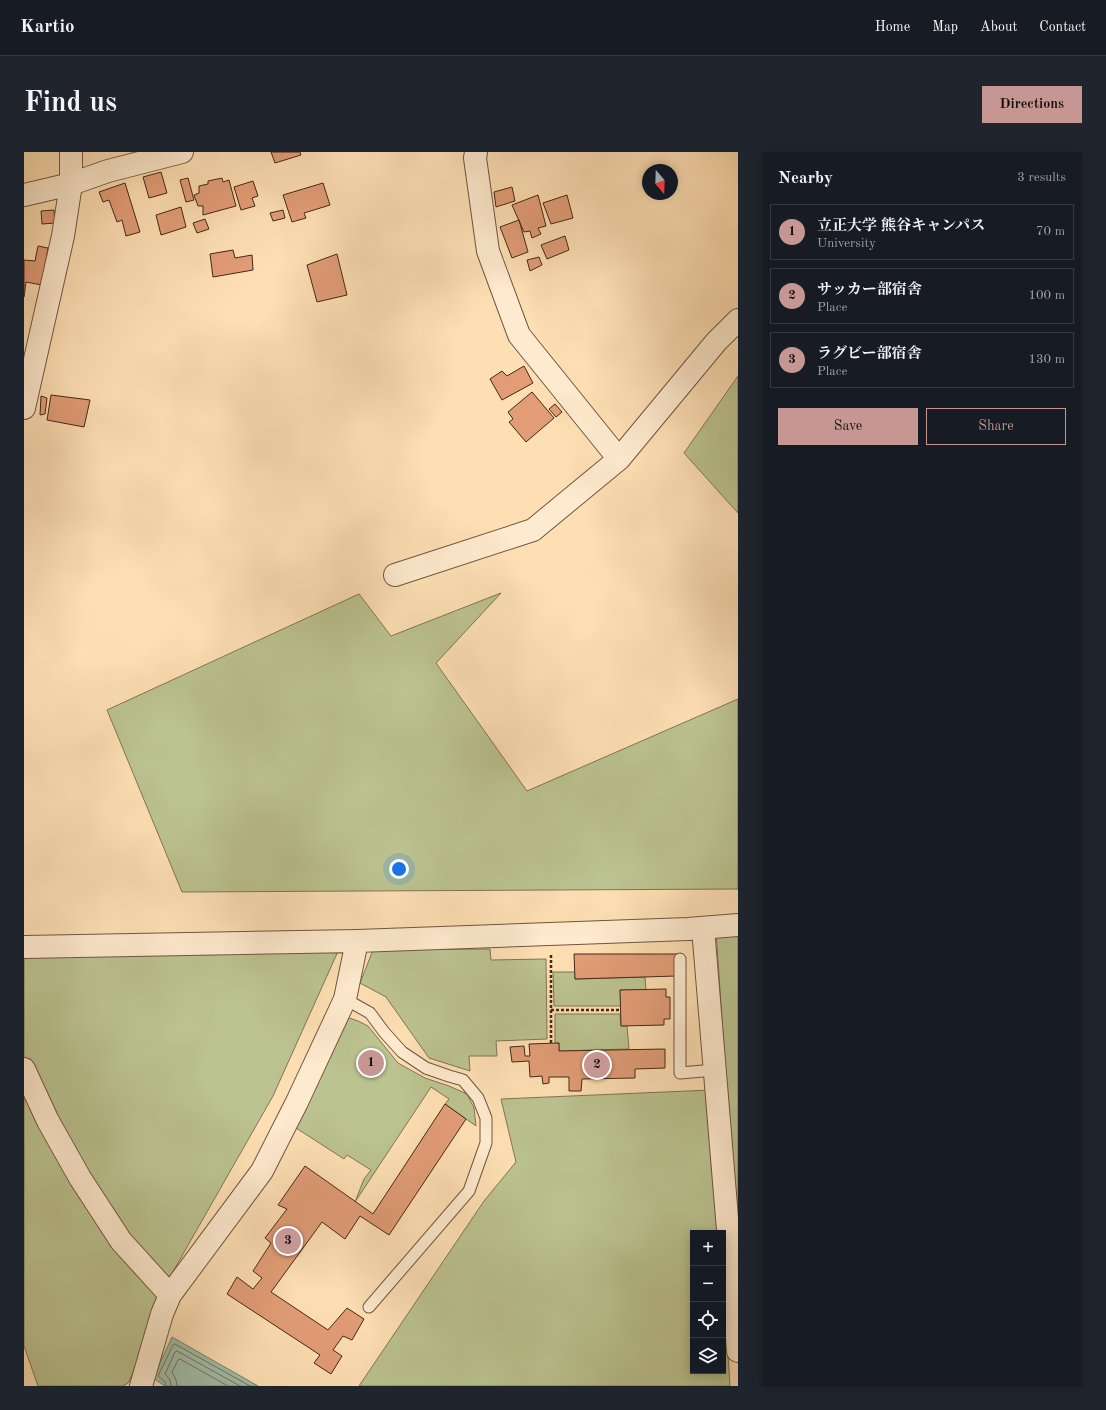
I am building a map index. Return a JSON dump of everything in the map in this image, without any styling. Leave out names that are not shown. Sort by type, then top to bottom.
[{"type":"street","points":[[24,408],[63,236],[71,184],[71,152]]},
{"type":"street","points":[[24,195],[71,184],[108,171],[182,152]]},
{"type":"street","points":[[476,152],[475,158],[488,251],[519,335],[619,458]]},
{"type":"street","points":[[395,575],[533,530],[619,458],[716,342],[738,320]]},
{"type":"street","points":[[24,947],[357,941],[703,928],[738,925]]},
{"type":"street","points":[[703,928],[738,1351]]},
{"type":"street","points":[[141,1386],[162,1314],[170,1295],[262,1171],[297,1102],[345,999],[357,941]]},
{"type":"street","points":[[24,1069],[48,1121],[80,1178],[121,1241],[170,1295]]},
{"type":"lane","points":[[680,958],[680,1073],[715,1070]]},
{"type":"lane","points":[[345,999],[370,1013],[384,1032],[402,1052],[426,1068],[463,1080],[478,1098],[486,1118],[486,1143],[469,1191],[369,1307]]},
{"type":"path","points":[[551,952],[551,1043]]},
{"type":"path","points":[[551,1010],[620,1010]]},
{"type":"green space","points":[[738,376],[738,513],[684,453]]},
{"type":"green space","points":[[501,593],[436,663],[527,791],[738,699],[738,889],[182,892],[107,710],[359,594],[391,636]]},
{"type":"green space","points":[[738,930],[738,1256],[716,931]]},
{"type":"green space","points":[[344,938],[273,1096],[158,1298],[147,1343],[128,1383],[123,1386],[38,1386],[24,1346],[24,952]]},
{"type":"green space","points":[[490,949],[491,960],[546,959],[547,1039],[496,1041],[497,1056],[469,1056],[470,1071],[429,1058],[386,997],[360,983],[373,950]]},
{"type":"green space","points":[[553,972],[575,972],[575,979],[645,977],[646,990],[620,990],[621,1006],[554,1006]]},
{"type":"green space","points":[[555,1014],[620,1014],[621,1026],[627,1026],[629,1049],[559,1051],[559,1043],[555,1043]]},
{"type":"green space","points":[[344,1016],[368,1026],[398,1063],[425,1078],[467,1094],[474,1108],[476,1126],[445,1104],[449,1099],[431,1087],[355,1202],[364,1179],[371,1170],[347,1155],[344,1159],[293,1126]]},
{"type":"green space","points":[[711,1090],[720,1230],[690,1230],[690,1374],[726,1374],[726,1322],[730,1386],[359,1386],[484,1201],[516,1162],[501,1099]]},
{"type":"water","points":[[172,1337],[258,1386],[165,1386],[153,1378]]},
{"type":"building","points":[[271,152],[300,152],[301,155],[275,163]]},
{"type":"building","points":[[161,172],[167,193],[149,198],[143,177]]},
{"type":"building","points":[[188,178],[194,200],[186,202],[180,180]]},
{"type":"building","points":[[222,178],[223,182],[229,180],[236,206],[203,215],[203,206],[198,206],[194,195],[199,193],[199,186],[208,184],[208,181]]},
{"type":"building","points":[[253,181],[258,196],[252,198],[255,206],[241,210],[234,187]]},
{"type":"building","points":[[125,183],[140,232],[126,236],[122,220],[117,222],[109,200],[103,202],[99,192]]},
{"type":"building","points":[[323,183],[330,205],[304,213],[306,218],[292,222],[283,195]]},
{"type":"building","points":[[512,187],[515,201],[496,207],[494,192]]},
{"type":"building","points":[[538,195],[546,226],[538,228],[541,234],[532,238],[530,231],[524,232],[512,205]]},
{"type":"building","points":[[567,195],[573,218],[551,224],[543,203]]},
{"type":"building","points":[[181,207],[186,227],[161,235],[156,215]]},
{"type":"building","points":[[54,210],[55,223],[42,224],[41,211]]},
{"type":"building","points":[[283,210],[285,218],[273,221],[270,213]]},
{"type":"building","points":[[205,219],[209,229],[197,233],[193,223]]},
{"type":"building","points":[[519,220],[528,252],[512,258],[500,227]]},
{"type":"building","points":[[565,236],[569,250],[547,259],[541,245]]},
{"type":"building","points":[[38,246],[48,248],[42,285],[26,282],[24,297],[24,260],[35,261]]},
{"type":"building","points":[[233,250],[235,258],[252,255],[253,270],[213,277],[210,254]]},
{"type":"building","points":[[337,254],[347,295],[317,302],[307,265]]},
{"type":"building","points":[[539,257],[542,265],[530,271],[527,260]]},
{"type":"building","points":[[524,366],[533,383],[502,400],[490,379],[502,371],[507,376]]},
{"type":"building","points":[[532,392],[554,418],[526,442],[509,422],[513,419],[508,412]]},
{"type":"building","points":[[51,395],[90,400],[84,427],[47,420]]},
{"type":"building","points":[[41,396],[47,398],[45,414],[40,415]]},
{"type":"building","points":[[555,404],[562,412],[556,417],[549,409]]},
{"type":"building","points":[[574,954],[677,954],[677,976],[575,979]]},
{"type":"building","points":[[666,989],[666,997],[670,997],[670,1019],[664,1019],[664,1025],[621,1026],[620,990]]},
{"type":"building","points":[[559,1043],[559,1051],[665,1049],[665,1068],[635,1069],[635,1078],[582,1079],[581,1091],[569,1091],[569,1077],[549,1077],[549,1083],[543,1084],[542,1076],[530,1077],[529,1061],[512,1062],[510,1047],[524,1046],[525,1056],[530,1056],[529,1044]]},
{"type":"building","points":[[445,1104],[466,1119],[389,1235],[360,1216],[345,1239],[322,1222],[271,1292],[328,1330],[347,1308],[364,1319],[352,1340],[343,1336],[333,1350],[342,1356],[331,1374],[314,1363],[320,1355],[227,1294],[237,1277],[253,1289],[262,1278],[253,1271],[271,1243],[265,1238],[287,1209],[278,1205],[305,1166],[373,1214]]},
{"type":"place","name":"立正大学 熊谷キャンパス","points":[[371,1063]]},
{"type":"place","name":"サッカー部宿舎","points":[[597,1065]]},
{"type":"place","name":"ラグビー部宿舎","points":[[288,1241]]}]
